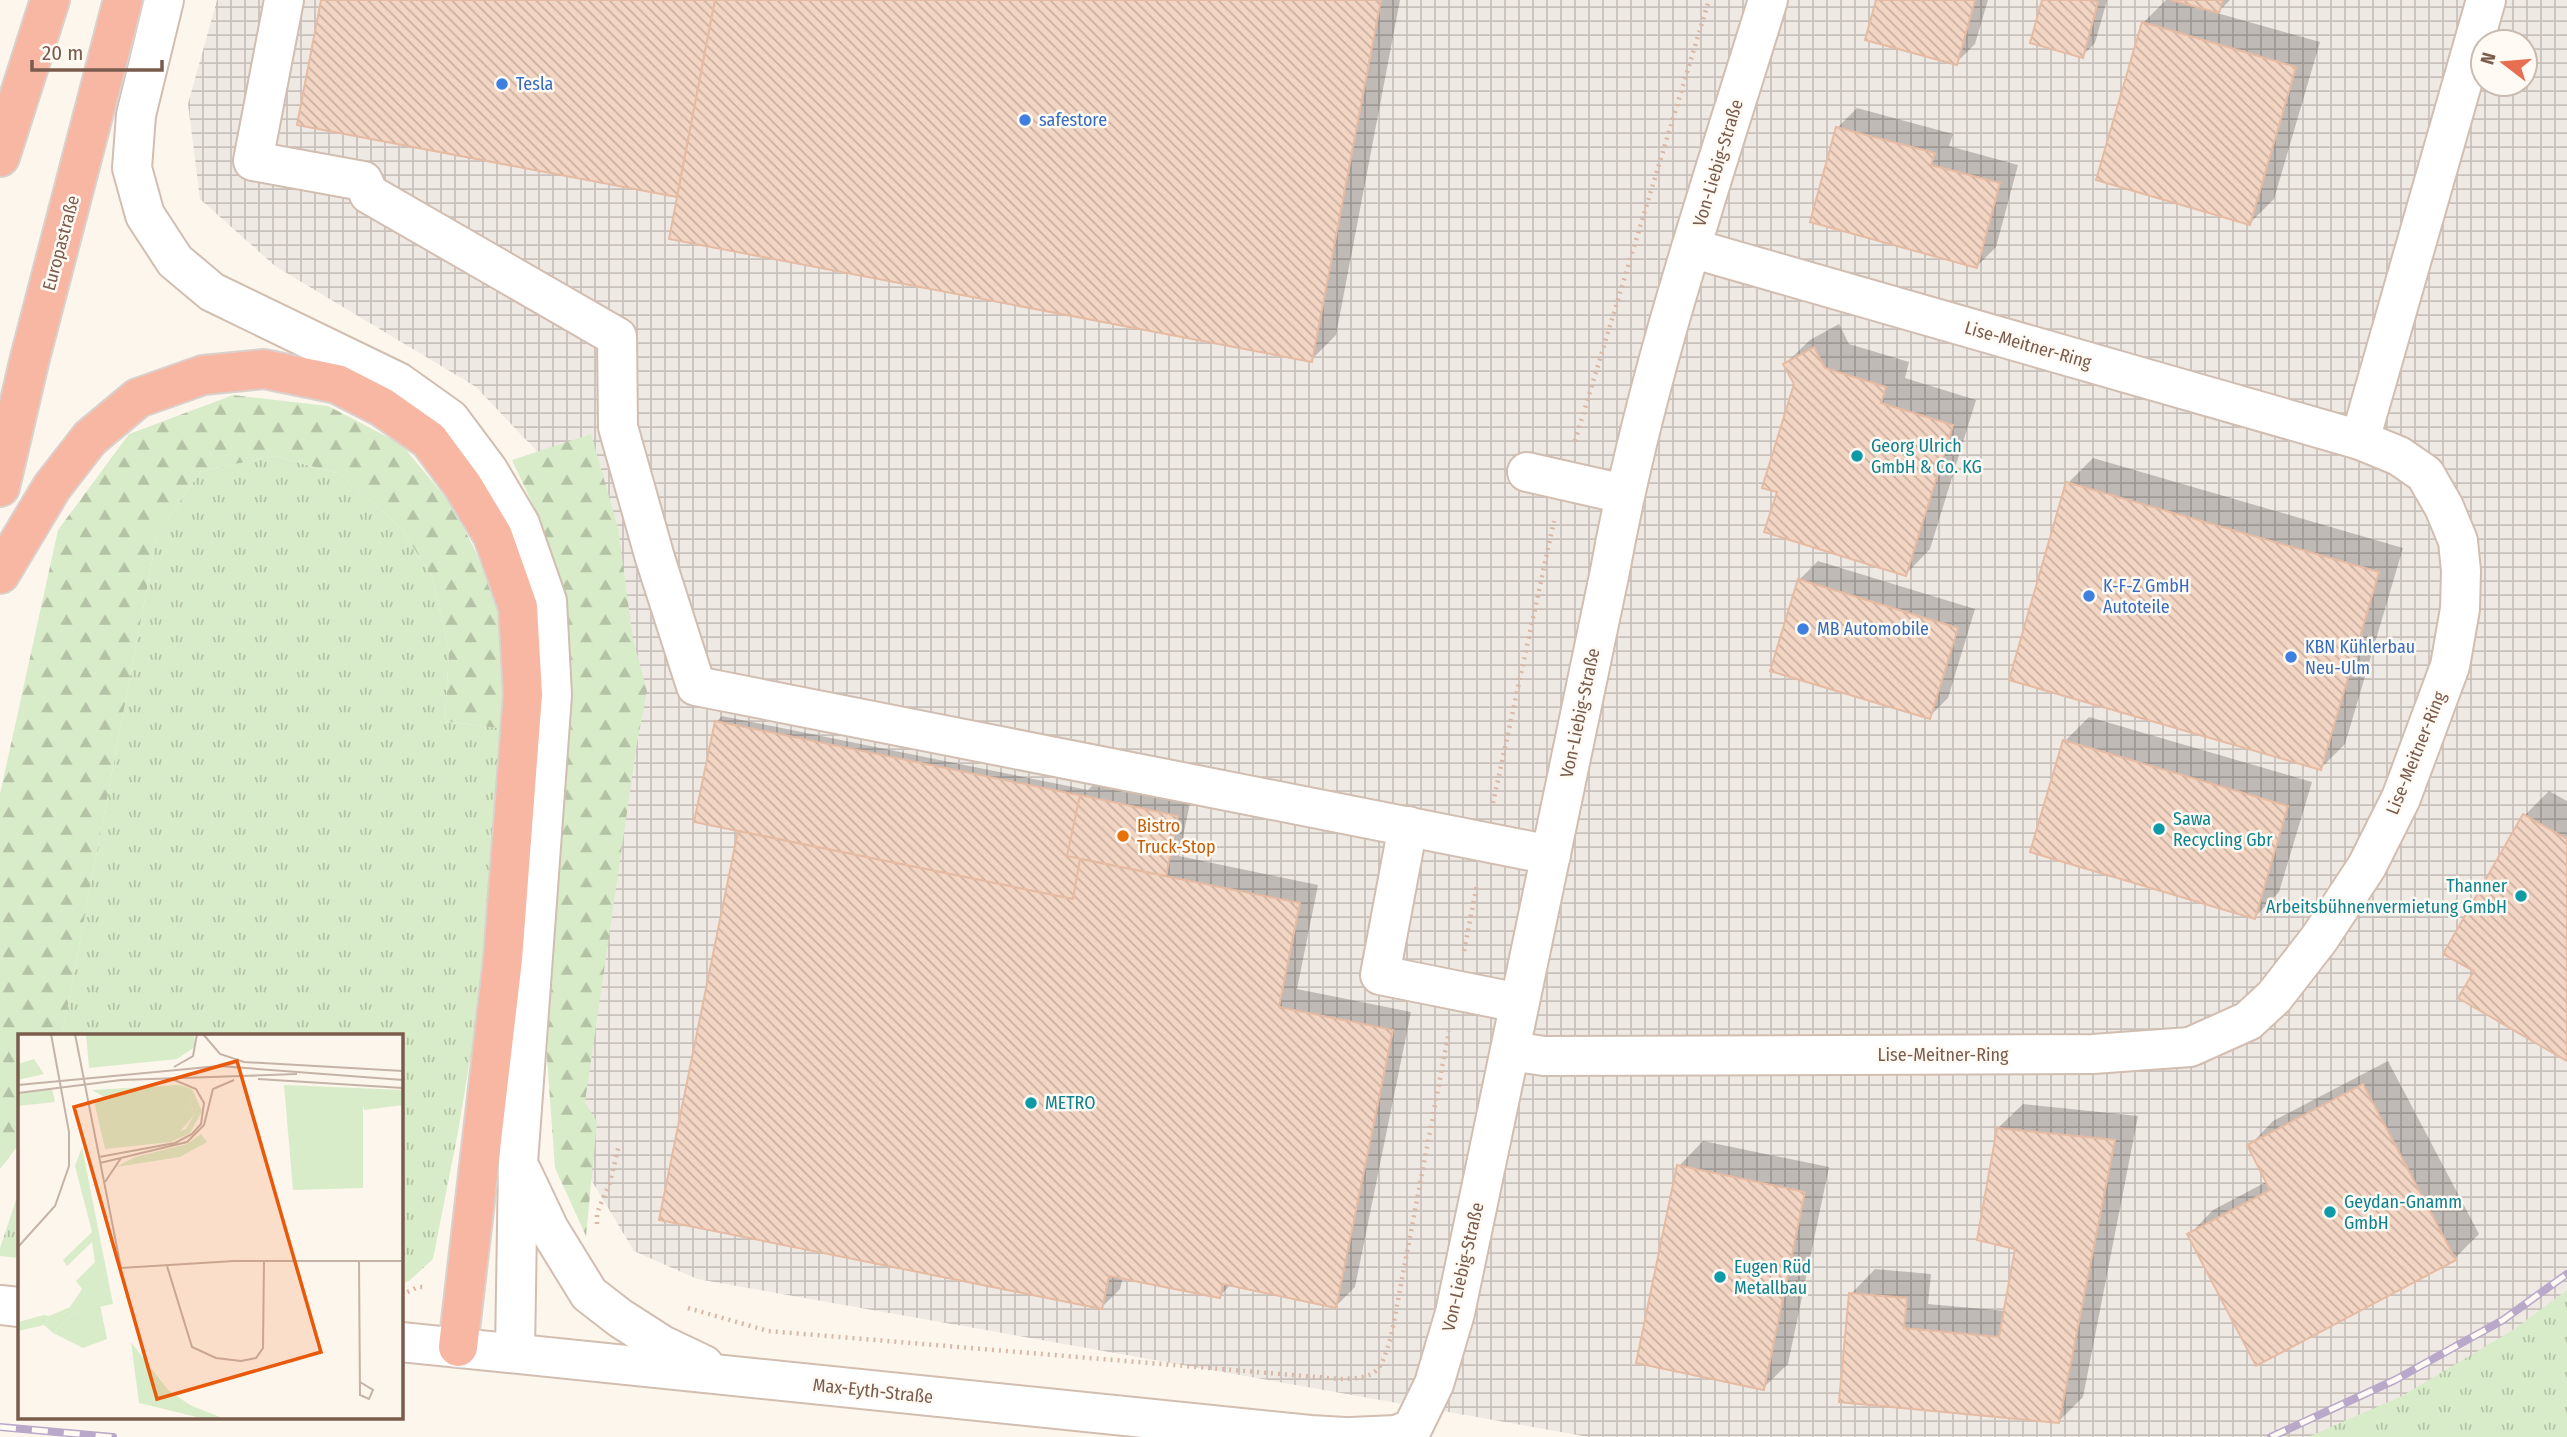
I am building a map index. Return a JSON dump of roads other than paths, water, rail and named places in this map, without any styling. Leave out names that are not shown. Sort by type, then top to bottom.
[{"type":"highway","points":[[0,155],[30,0]]},
{"type":"highway","points":[[0,155],[50,0]]},
{"type":"highway","name":"Europastraße","points":[[0,487],[30,358],[122,0]]},
{"type":"highway","points":[[61,244],[148,0]]},
{"type":"highway","points":[[0,574],[52,487],[90,438],[138,398],[203,375],[264,369],[337,384],[382,407],[429,440],[463,486],[493,536],[518,607],[523,694],[503,959],[458,1347]]},
{"type":"street","points":[[164,0],[136,115],[132,168],[145,215],[175,261],[212,292],[398,382],[450,419],[488,470],[520,524],[547,601],[552,695],[518,1163],[515,1353]]},
{"type":"street","points":[[284,0],[253,161],[363,181],[369,194],[617,337],[618,427],[655,558],[696,686],[1551,855]]},
{"type":"street","name":"Von-Liebig-Straße","points":[[1351,1437],[1396,1435],[1412,1429],[1434,1384],[1455,1313],[1624,494],[1691,248],[1768,0]]},
{"type":"street","points":[[2360,440],[2486,0]]},
{"type":"street","name":"Lise-Meitner-Ring","points":[[1510,1051],[1544,1056],[2093,1054],[2190,1047],[2248,1021],[2274,997],[2319,939],[2367,866],[2401,798],[2450,666],[2460,609],[2461,571],[2458,541],[2444,506],[2425,474],[2399,456],[2360,440],[1691,248]]},
{"type":"street","points":[[1545,476],[1624,494]]},
{"type":"street","points":[[1408,825],[1380,975],[1520,1003]]},
{"type":"street","points":[[518,1163],[550,1229],[589,1294],[662,1345],[729,1377]]},
{"type":"street","points":[[0,1305],[18,1307]]},
{"type":"street","name":"Max-Eyth-Straße","points":[[402,1342],[1345,1437]]},
{"type":"railway","points":[[2271,1437],[2395,1380],[2503,1320],[2567,1274]]},
{"type":"railway","points":[[0,1427],[113,1437]]},
{"type":"place","name":"Tesla","points":[[502,84]]},
{"type":"place","name":"safestore","points":[[1025,120]]},
{"type":"place","name":"Georg Ulrich GmbH & Co. KG","points":[[1857,456]]},
{"type":"place","name":"K-F-Z GmbH Autoteile","points":[[2089,596]]},
{"type":"place","name":"MB Automobile","points":[[1803,629]]},
{"type":"place","name":"KBN Kühlerbau Neu-Ulm","points":[[2291,657]]},
{"type":"place","name":"Sawa Recycling Gbr","points":[[2159,829]]},
{"type":"place","name":"Bistro Truck-Stop","points":[[1123,836]]},
{"type":"place","name":"Thanner Arbeitsbühnenvermietung GmbH","points":[[2521,896]]},
{"type":"place","name":"METRO","points":[[1031,1103]]},
{"type":"place","name":"Geydan-Gnamm GmbH","points":[[2330,1212]]},
{"type":"place","name":"Eugen Rüd Metallbau","points":[[1720,1277]]}]
